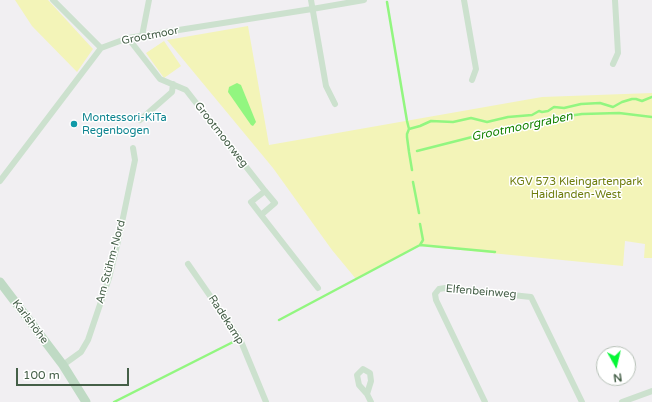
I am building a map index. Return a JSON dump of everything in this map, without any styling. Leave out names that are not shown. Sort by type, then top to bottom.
[{"type":"main road","name":"Karlshöhe","points":[[0,282],[62,366],[86,402]]},
{"type":"street","points":[[0,181],[101,48],[53,0]]},
{"type":"street","points":[[142,36],[148,0]]},
{"type":"street","points":[[311,0],[326,86],[335,104]]},
{"type":"street","name":"Grootmoor","points":[[101,48],[128,38],[364,0]]},
{"type":"street","points":[[464,0],[476,69],[472,80]]},
{"type":"street","points":[[613,64],[618,53],[615,0]]},
{"type":"street","name":"Grootmoorweg","points":[[128,38],[160,79],[186,90],[275,203],[261,214]]},
{"type":"street","points":[[140,120],[172,92],[173,84]]},
{"type":"street","name":"Am Stühm-Nord","points":[[62,366],[81,352],[88,340],[109,278],[135,160],[134,148]]},
{"type":"street","points":[[265,191],[251,202],[318,288]]},
{"type":"street","name":"Radekamp","points":[[188,264],[240,339],[266,402]]},
{"type":"street","name":"Elfenbeinweg","points":[[485,402],[436,300],[435,294],[439,289],[446,288],[530,297],[582,402]]},
{"type":"street","points":[[622,402],[652,391]]},
{"type":"street","points":[[367,394],[371,402]]},
{"type":"green space","points":[[15,0],[48,0],[93,49],[77,72],[32,26]]},
{"type":"green space","name":"KGV 573 Kleingartenpark Haidlanden-West","points":[[248,26],[269,145],[542,97],[652,93],[652,258],[644,258],[645,244],[625,241],[623,266],[420,246],[356,279],[332,250],[273,168],[167,40]]},
{"type":"green space","points":[[164,41],[181,66],[164,78],[146,53]]},
{"type":"shaded area","points":[[237,83],[241,85],[256,122],[253,126],[228,92],[229,87]]},
{"type":"waterway","points":[[387,2],[409,129],[407,137],[412,170]]},
{"type":"waterway","points":[[409,129],[431,121],[453,122],[471,118],[487,122],[508,117],[532,115],[539,111],[548,111],[554,107],[564,108],[581,104],[600,103],[613,107],[632,99],[642,101],[652,97]]},
{"type":"waterway","name":"Grootmoorgraben","points":[[417,151],[561,117],[582,114],[619,113],[652,117]]},
{"type":"waterway","points":[[413,182],[419,213]]},
{"type":"waterway","points":[[279,320],[420,245],[423,240],[420,224]]},
{"type":"waterway","points":[[420,245],[495,252]]},
{"type":"waterway","points":[[114,402],[235,341]]},
{"type":"place","name":"Montessori-KiTa Regenbogen","points":[[74,124]]}]
